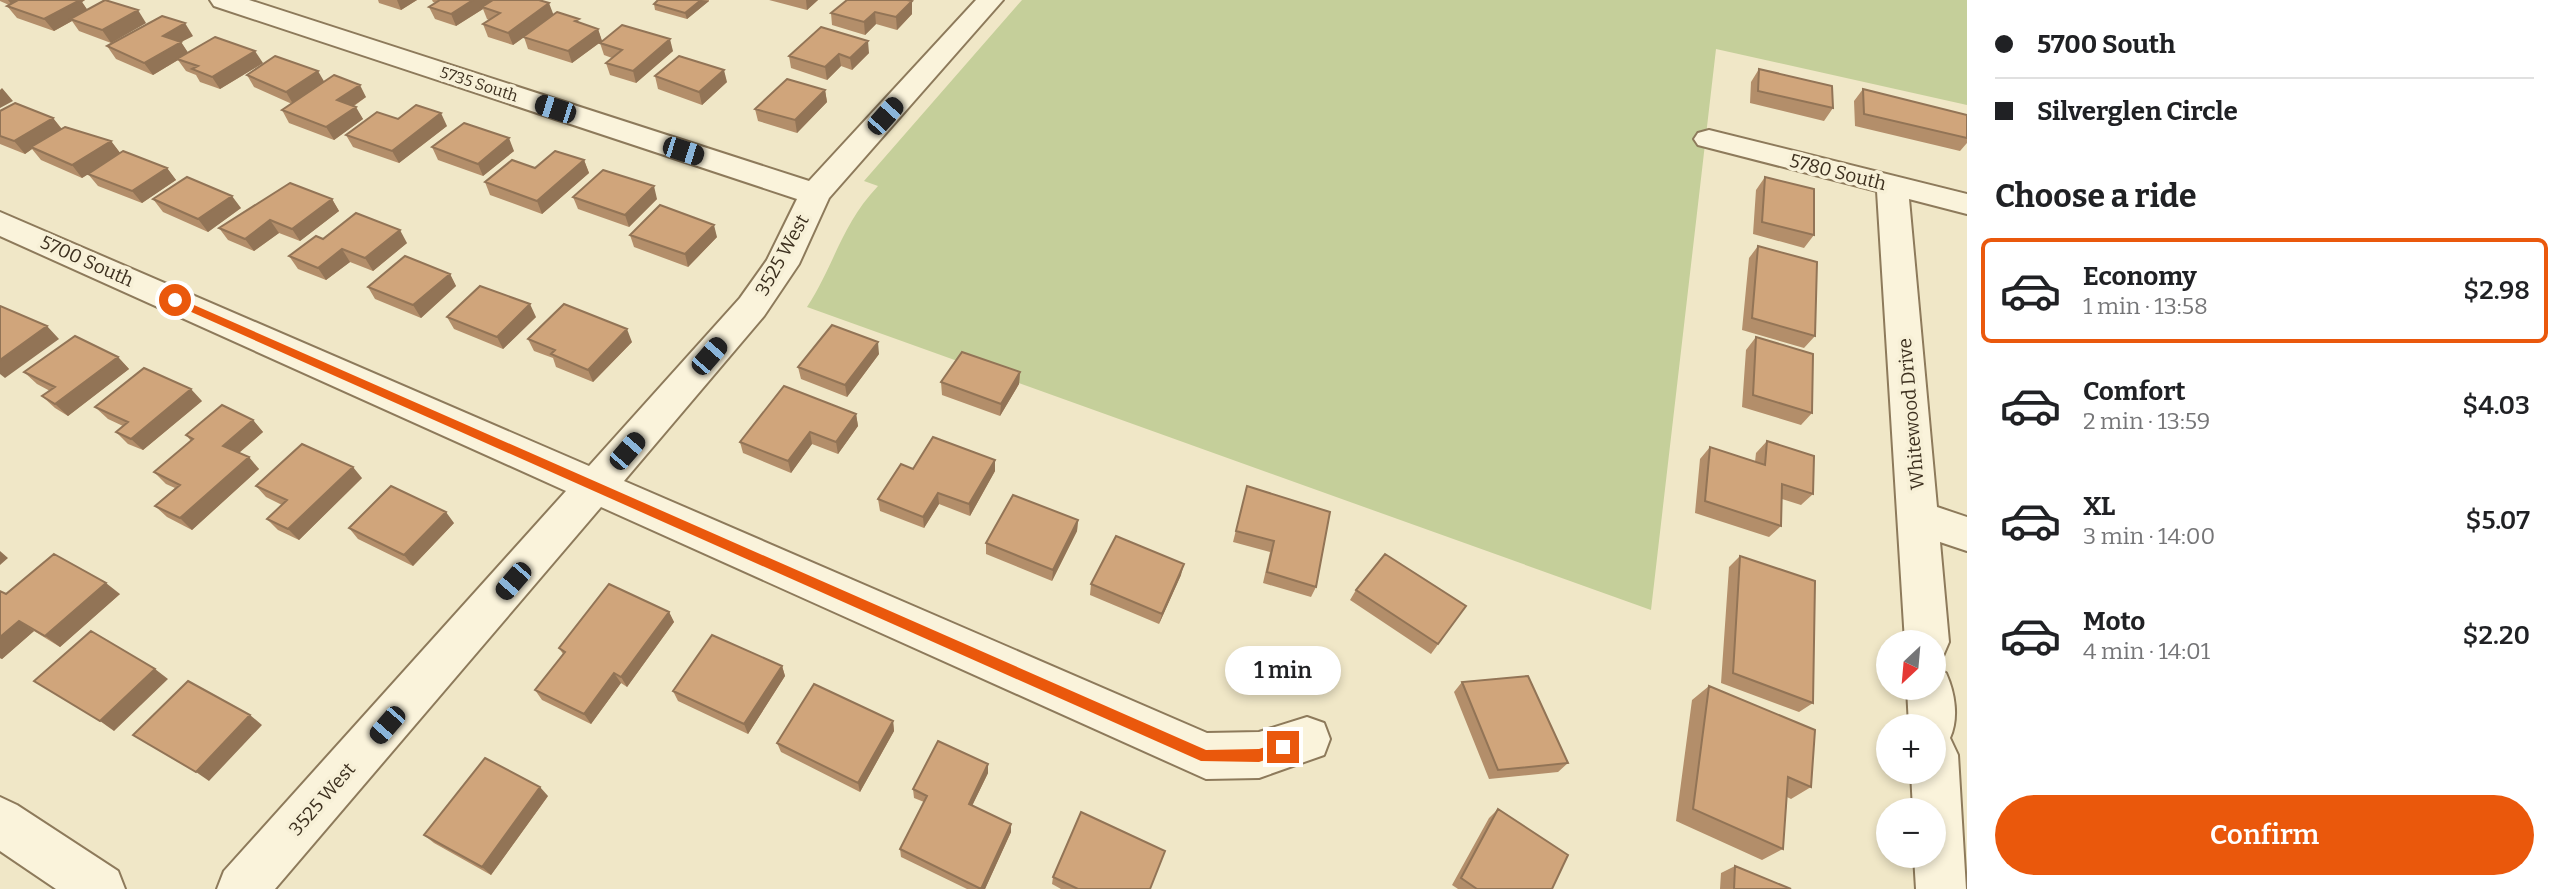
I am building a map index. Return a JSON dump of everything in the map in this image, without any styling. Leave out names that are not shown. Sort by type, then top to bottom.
[{"type":"street","name":"5735 South","points":[[223,0],[815,194]]},
{"type":"street","name":"3525 West","points":[[242,889],[752,307],[782,264],[815,194],[990,0]]},
{"type":"street","name":"5780 South","points":[[1709,139],[1967,204]]},
{"type":"street","name":"Whitewood Drive","points":[[1892,186],[1920,519],[1926,630]]},
{"type":"street","name":"5700 South","points":[[0,223],[1206,757],[1259,755],[1307,739]]},
{"type":"street","points":[[1920,519],[1967,534]]},
{"type":"street","points":[[1936,784],[1941,889]]},
{"type":"street","points":[[0,822],[100,889]]},
{"type":"green space","points":[[1022,0],[1967,0],[1967,105],[1716,49],[1651,610],[807,307],[855,215],[878,186],[864,181]]},
{"type":"building","points":[[18,0],[80,0],[44,19],[7,6]]},
{"type":"building","points":[[105,0],[138,10],[102,30],[70,19]]},
{"type":"building","points":[[440,0],[473,0],[451,14],[429,7]]},
{"type":"building","points":[[493,0],[539,0],[549,3],[508,33],[483,24],[500,13],[482,7]]},
{"type":"building","points":[[658,0],[701,0],[685,13],[654,4]]},
{"type":"building","points":[[847,0],[912,1],[896,17],[875,12],[864,22],[831,13]]},
{"type":"building","points":[[557,12],[598,29],[568,51],[523,37]]},
{"type":"building","points":[[162,16],[185,23],[163,36],[181,42],[144,63],[107,46]]},
{"type":"building","points":[[622,25],[670,39],[633,71],[606,63],[622,50],[600,43]]},
{"type":"building","points":[[821,27],[868,41],[850,58],[839,54],[825,67],[789,56]]},
{"type":"building","points":[[215,37],[255,51],[212,77],[192,69],[198,66],[177,59]]},
{"type":"building","points":[[275,56],[318,71],[286,92],[247,75]]},
{"type":"building","points":[[679,56],[724,70],[699,92],[655,76]]},
{"type":"building","points":[[1759,69],[1832,86],[1833,108],[1758,91]]},
{"type":"building","points":[[334,75],[360,85],[337,100],[356,107],[326,127],[282,110]]},
{"type":"building","points":[[787,79],[825,90],[795,120],[755,109]]},
{"type":"building","points":[[1863,89],[1967,115],[1967,138],[1864,114]]},
{"type":"building","points":[[15,103],[53,118],[14,141],[0,136],[0,111]]},
{"type":"building","points":[[416,105],[441,113],[392,151],[346,135],[377,112],[398,119]]},
{"type":"building","points":[[464,123],[509,138],[478,164],[432,147]]},
{"type":"building","points":[[65,127],[111,141],[72,165],[31,147]]},
{"type":"building","points":[[123,151],[167,168],[132,191],[88,174]]},
{"type":"building","points":[[555,151],[584,160],[537,201],[485,182],[512,160],[535,168]]},
{"type":"building","points":[[603,170],[654,186],[625,215],[573,197]]},
{"type":"building","points":[[187,177],[232,196],[198,219],[153,199]]},
{"type":"building","points":[[1765,177],[1814,189],[1814,235],[1762,222]]},
{"type":"building","points":[[290,183],[332,199],[292,229],[270,220],[245,239],[219,228]]},
{"type":"building","points":[[660,205],[714,225],[685,254],[630,235]]},
{"type":"building","points":[[356,213],[400,230],[365,258],[342,249],[318,268],[289,256],[316,236],[323,239]]},
{"type":"building","points":[[1758,246],[1817,262],[1815,336],[1752,318]]},
{"type":"building","points":[[405,256],[450,274],[413,305],[368,287]]},
{"type":"building","points":[[480,286],[530,304],[497,337],[447,317]]},
{"type":"building","points":[[564,304],[627,329],[588,370],[551,354],[555,350],[528,339]]},
{"type":"building","points":[[0,306],[47,326],[0,360]]},
{"type":"building","points":[[832,325],[878,342],[845,385],[798,367]]},
{"type":"building","points":[[75,336],[118,357],[55,404],[42,396],[55,387],[24,372]]},
{"type":"building","points":[[1756,337],[1813,354],[1812,413],[1753,395]]},
{"type":"building","points":[[962,352],[1020,372],[1001,404],[941,382]]},
{"type":"building","points":[[144,368],[191,389],[131,439],[116,432],[128,422],[95,407]]},
{"type":"building","points":[[784,386],[856,414],[836,442],[810,432],[788,461],[740,442]]},
{"type":"building","points":[[222,405],[253,420],[223,446],[249,457],[180,518],[155,506],[180,485],[154,472],[193,439],[186,435]]},
{"type":"building","points":[[933,437],[995,460],[969,504],[938,493],[923,517],[878,499],[901,464],[913,469]]},
{"type":"building","points":[[1767,441],[1814,456],[1813,494],[1782,484],[1781,526],[1705,501],[1710,447],[1765,465]]},
{"type":"building","points":[[302,444],[353,467],[288,529],[267,519],[287,500],[256,486]]},
{"type":"building","points":[[391,486],[446,512],[404,555],[349,528]]},
{"type":"building","points":[[1247,486],[1330,512],[1316,587],[1267,572],[1274,541],[1236,531]]},
{"type":"building","points":[[1013,495],[1078,520],[1053,570],[986,543]]},
{"type":"building","points":[[1116,536],[1184,564],[1162,614],[1091,584]]},
{"type":"building","points":[[54,554],[106,583],[45,636],[19,621],[0,637],[0,591],[6,594]]},
{"type":"building","points":[[1385,554],[1466,606],[1438,644],[1356,590]]},
{"type":"building","points":[[1740,556],[1815,581],[1813,703],[1733,673]]},
{"type":"building","points":[[609,584],[669,612],[621,677],[614,673],[584,714],[535,690],[565,652],[559,648]]},
{"type":"building","points":[[91,631],[155,669],[100,721],[34,681]]},
{"type":"building","points":[[712,635],[782,666],[744,724],[673,691]]},
{"type":"building","points":[[1528,676],[1568,763],[1498,770],[1462,682]]},
{"type":"building","points":[[188,681],[250,715],[196,772],[133,735]]},
{"type":"building","points":[[814,684],[893,721],[858,783],[777,743]]},
{"type":"building","points":[[1709,686],[1815,730],[1811,787],[1788,777],[1783,849],[1693,809]]},
{"type":"building","points":[[938,741],[988,764],[969,804],[1011,824],[981,889],[900,849],[927,796],[913,789]]},
{"type":"building","points":[[485,758],[540,787],[482,867],[424,835]]},
{"type":"building","points":[[1498,809],[1568,855],[1552,889],[1477,889],[1461,878]]},
{"type":"building","points":[[1081,812],[1165,851],[1150,889],[1078,889],[1053,877]]},
{"type":"building","points":[[1735,866],[1791,889],[1734,889]]},
{"type":"route","points":[[175,300],[1206,757],[1259,755],[1283,747]]}]
